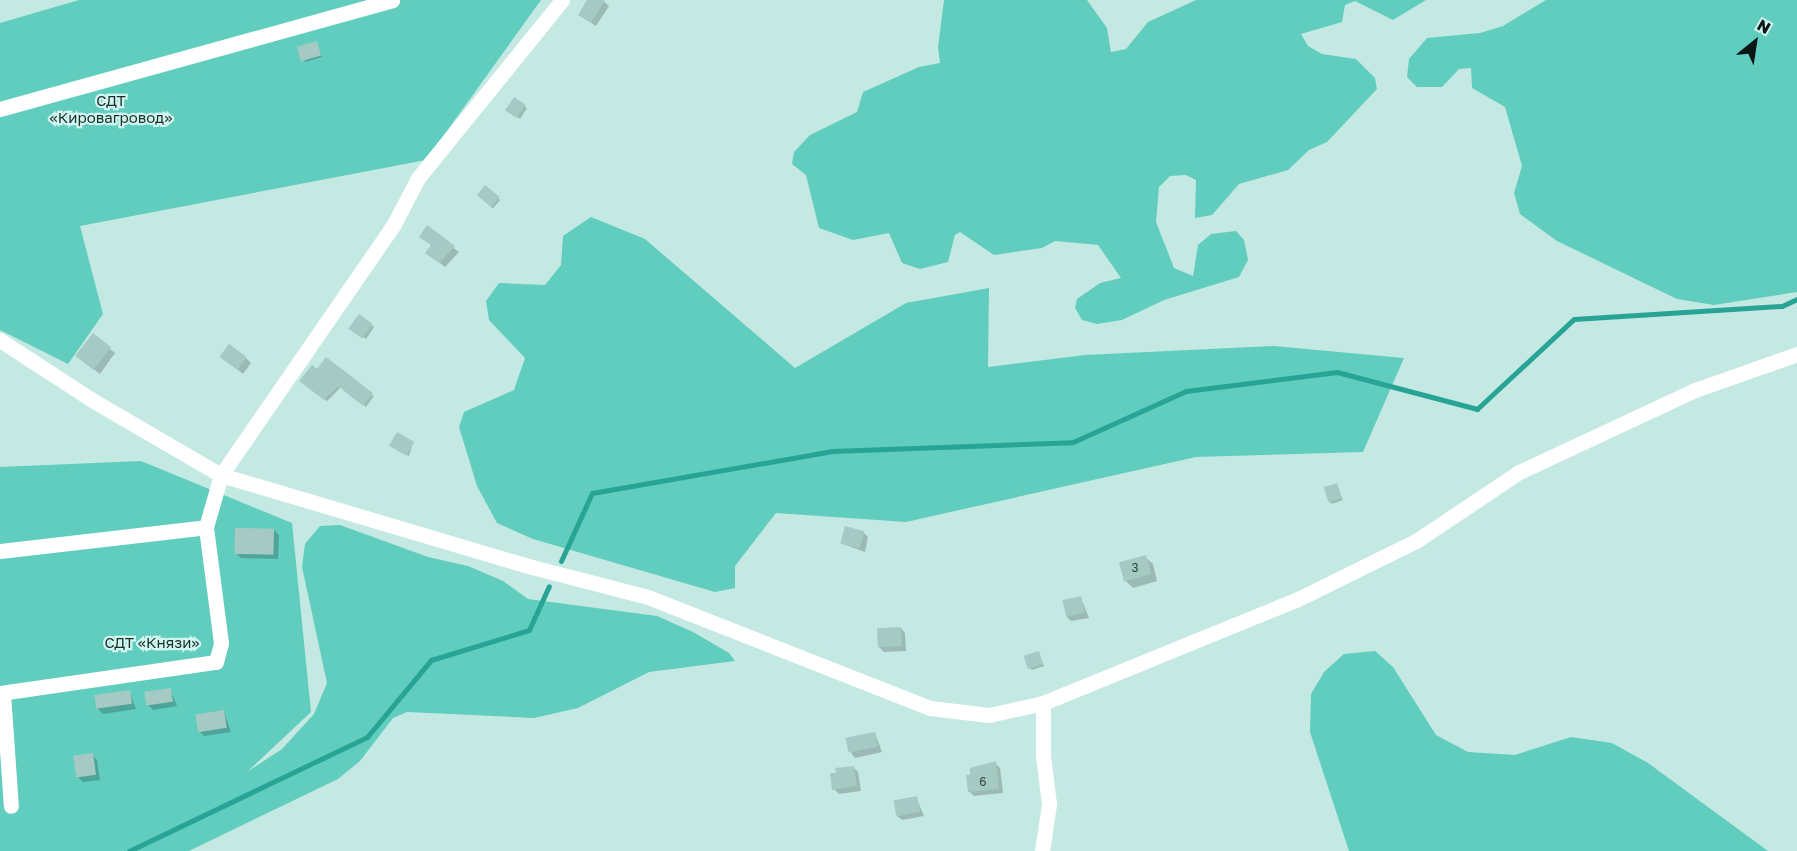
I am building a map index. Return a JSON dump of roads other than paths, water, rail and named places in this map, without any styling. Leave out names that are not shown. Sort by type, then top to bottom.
[{"type":"street","points":[[0,109],[392,0]]},
{"type":"street","points":[[11,806],[1,693],[216,662],[221,643],[206,528],[221,475],[393,226],[418,178],[562,0]]},
{"type":"street","points":[[0,340],[92,400],[221,475],[532,567],[648,597],[930,708],[989,715],[1043,703],[1296,600],[1416,542],[1519,472],[1695,390],[1797,354]]},
{"type":"street","points":[[0,551],[206,528]]},
{"type":"street","points":[[1042,851],[1049,804],[1042,756],[1043,703]]},
{"type":"waterway","points":[[561,561],[592,493],[832,451],[1073,442],[1186,391],[1337,372],[1477,409],[1574,319],[1782,306],[1797,299]]},
{"type":"waterway","points":[[129,851],[367,737],[431,660],[529,630],[549,586]]},
{"type":"park label","name":"СДТ «Кировагровод»","points":[[111,108]]},
{"type":"park label","name":"СДТ «Князи»","points":[[152,643]]}]
